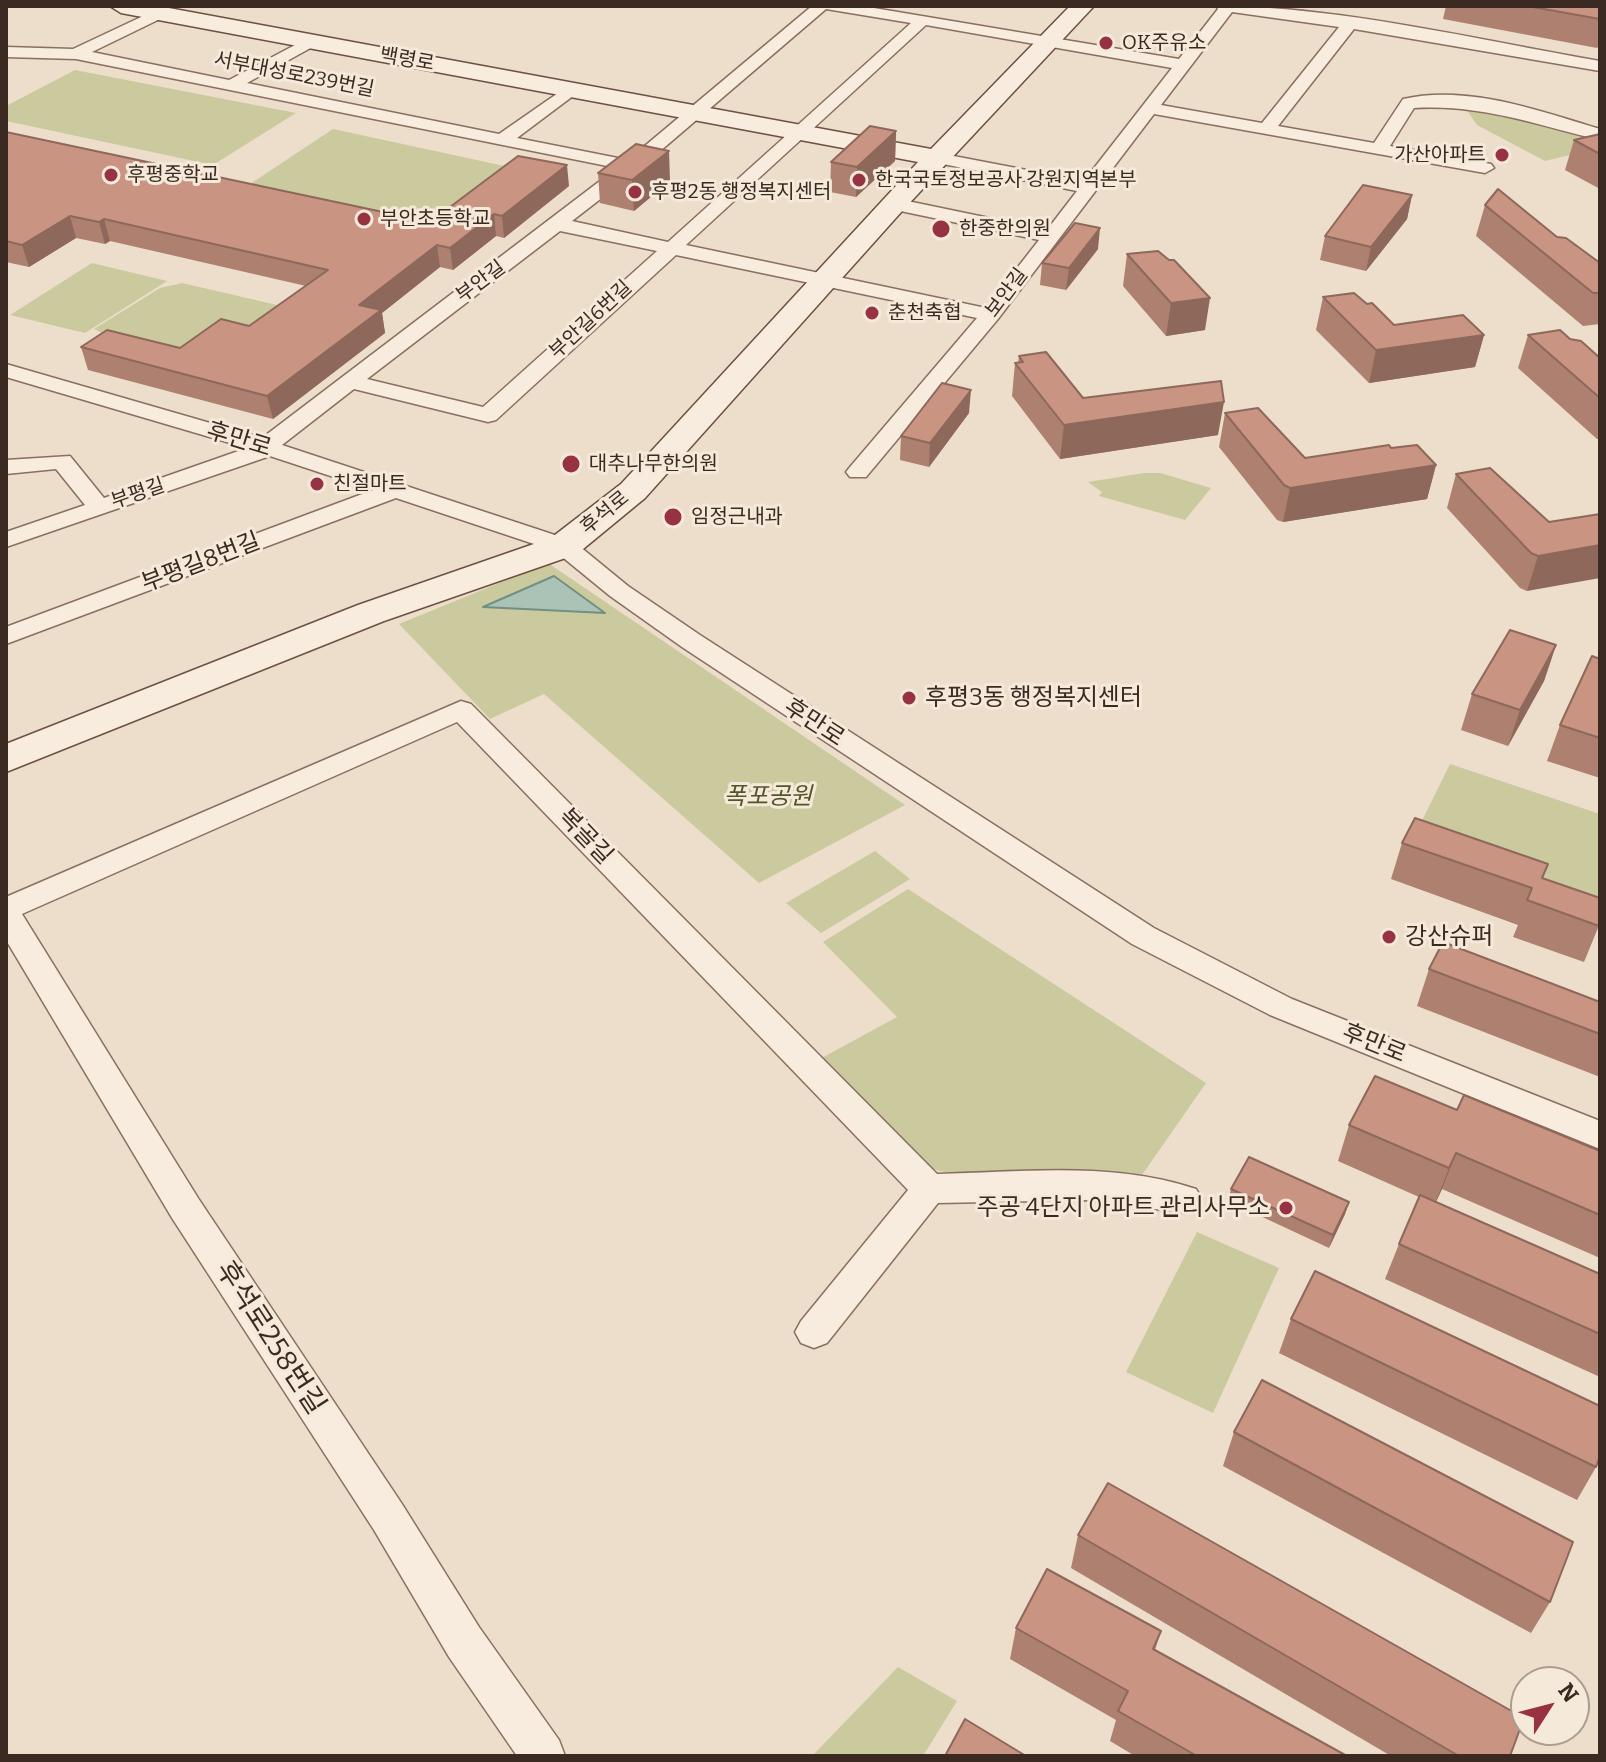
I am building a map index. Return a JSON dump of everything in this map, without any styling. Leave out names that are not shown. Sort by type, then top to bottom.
[{"type":"street","name":"백령로","points":[[121,6],[938,158]]},
{"type":"street","points":[[694,112],[821,6]]},
{"type":"street","points":[[832,6],[1183,65]]},
{"type":"street","name":"후석로","points":[[6,759],[371,613],[564,546],[633,491],[893,204],[1083,6]]},
{"type":"street","points":[[1227,6],[1600,66]]},
{"type":"street","name":"보안길","points":[[858,472],[991,315],[1227,6]]},
{"type":"street","name":"서부대성로239번길","points":[[76,54],[158,14]]},
{"type":"street","points":[[800,132],[923,20]]},
{"type":"street","points":[[1266,129],[1350,24]]},
{"type":"street","points":[[232,85],[310,42]]},
{"type":"street","name":"서부대성로239번길","points":[[6,52],[76,54],[632,166]]},
{"type":"street","points":[[504,139],[571,89]]},
{"type":"street","points":[[1379,149],[1409,103],[1437,100],[1502,107],[1600,135]]},
{"type":"street","points":[[1148,108],[1485,168]]},
{"type":"street","name":"부안길","points":[[267,448],[632,166],[694,112]]},
{"type":"street","name":"부안길6번길","points":[[351,382],[488,415],[800,132]]},
{"type":"street","points":[[938,158],[1086,187]]},
{"type":"street","points":[[893,204],[1050,236]]},
{"type":"street","points":[[556,224],[828,278],[991,315]]},
{"type":"street","name":"후만로","points":[[6,370],[267,448],[564,546],[619,591],[691,641],[1143,936],[1281,1007],[1600,1135]]},
{"type":"street","name":"부평길","points":[[6,540],[267,448]]},
{"type":"street","points":[[6,467],[62,461],[100,508]]},
{"type":"street","name":"부평길8번길","points":[[6,636],[395,490]]},
{"type":"street","name":"복골길","points":[[6,912],[461,710],[929,1189]]},
{"type":"street","name":"후석로258번길","points":[[6,912],[185,1208],[388,1517],[464,1642],[543,1756]]},
{"type":"street","points":[[814,1332],[929,1189],[1045,1186],[1151,1190],[1184,1199]]},
{"type":"green space","points":[[75,70],[296,113],[213,165],[6,121],[6,106]]},
{"type":"green space","points":[[1464,106],[1583,135],[1600,143],[1600,148],[1545,161],[1477,125]]},
{"type":"green space","points":[[333,129],[523,170],[435,236],[238,192]]},
{"type":"green space","points":[[92,263],[167,281],[85,333],[10,315]]},
{"type":"green space","points":[[182,283],[290,308],[257,334],[214,332],[173,350],[126,344],[94,329],[160,288]]},
{"type":"green space","points":[[1160,473],[1211,488],[1185,520],[1099,496],[1102,492],[1088,482]]},
{"type":"green space","name":"폭포공원","points":[[548,563],[905,805],[759,883],[544,694],[490,719],[399,624]]},
{"type":"green space","points":[[1450,764],[1600,814],[1600,895],[1592,914],[1408,849]]},
{"type":"green space","points":[[875,851],[910,879],[821,933],[786,903]]},
{"type":"green space","points":[[908,889],[1206,1083],[1142,1175],[964,1177],[925,1167],[818,1060],[897,1017],[823,942]]},
{"type":"green space","points":[[1197,1232],[1279,1268],[1213,1413],[1126,1372]]},
{"type":"green space","points":[[898,1667],[957,1701],[923,1756],[812,1756]]},
{"type":"shaded area","points":[[554,576],[605,613],[483,607]]},
{"type":"building","points":[[1527,6],[1600,6],[1600,19]]},
{"type":"building","points":[[870,126],[896,131],[857,167],[831,162]]},
{"type":"building","points":[[6,132],[430,222],[518,156],[567,165],[502,216],[494,214],[450,248],[437,245],[359,305],[381,310],[267,396],[81,347],[107,330],[180,348],[221,319],[249,326],[328,270],[104,219],[99,222],[70,216],[22,245],[6,241]]},
{"type":"building","points":[[1600,134],[1600,154],[1574,140]]},
{"type":"building","points":[[636,144],[669,151],[632,180],[598,173]]},
{"type":"building","points":[[1363,185],[1412,195],[1371,247],[1325,236]]},
{"type":"building","points":[[1498,189],[1557,237],[1566,238],[1600,263],[1600,293],[1593,293],[1485,205]]},
{"type":"building","points":[[1075,223],[1100,228],[1069,268],[1042,263]]},
{"type":"building","points":[[1158,251],[1169,260],[1174,260],[1210,298],[1171,303],[1127,254]]},
{"type":"building","points":[[1354,293],[1367,304],[1372,303],[1394,325],[1463,315],[1484,335],[1376,350],[1323,297]]},
{"type":"building","points":[[1560,330],[1570,339],[1581,341],[1600,358],[1600,398],[1528,335]]},
{"type":"building","points":[[1046,352],[1083,398],[1221,381],[1224,402],[1064,425],[1015,363],[1023,362],[1019,356]]},
{"type":"building","points":[[942,383],[971,390],[930,443],[901,436]]},
{"type":"building","points":[[1258,408],[1305,458],[1389,445],[1391,448],[1417,445],[1436,465],[1290,488],[1284,485],[1225,413]]},
{"type":"building","points":[[1490,468],[1549,522],[1600,514],[1600,545],[1538,556],[1531,553],[1456,474]]},
{"type":"building","points":[[1510,630],[1556,645],[1520,710],[1472,694]]},
{"type":"building","points":[[1592,656],[1600,659],[1600,738],[1560,725]]},
{"type":"building","points":[[1415,818],[1548,864],[1542,878],[1600,898],[1599,926],[1527,900],[1532,888],[1402,843]]},
{"type":"building","points":[[1443,942],[1600,1002],[1600,1034],[1429,969]]},
{"type":"building","points":[[1375,1076],[1457,1110],[1464,1095],[1600,1151],[1600,1215],[1456,1153],[1449,1168],[1349,1125]]},
{"type":"building","name":"주공 4단지 아파트 관리사무소","points":[[1249,1157],[1349,1202],[1333,1235],[1231,1189]]},
{"type":"building","points":[[1420,1195],[1600,1274],[1600,1334],[1399,1244]]},
{"type":"building","points":[[1315,1271],[1600,1406],[1600,1456],[1596,1467],[1291,1319]]},
{"type":"building","points":[[1262,1380],[1573,1542],[1550,1602],[1234,1432]]},
{"type":"building","points":[[1108,1483],[1510,1710],[1510,1746],[1514,1746],[1510,1756],[1459,1756],[1078,1535]]},
{"type":"building","points":[[1047,1569],[1161,1631],[1153,1649],[1347,1756],[1197,1756],[1118,1711],[1128,1691],[1016,1628]]},
{"type":"building","points":[[965,1719],[1026,1756],[945,1756]]},
{"type":"place","name":"OK주유소","points":[[1106,43]]},
{"type":"place","name":"가산아파트","points":[[1502,155]]},
{"type":"place","name":"후평중학교","points":[[111,175]]},
{"type":"place","name":"한국국토정보공사 강원지역본부","points":[[859,180]]},
{"type":"place","name":"후평2동 행정복지센터","points":[[635,192]]},
{"type":"place","name":"부안초등학교","points":[[364,219]]},
{"type":"place","name":"한중한의원","points":[[941,229]]},
{"type":"place","name":"춘천축협","points":[[872,313]]},
{"type":"place","name":"대추나무한의원","points":[[571,464]]},
{"type":"place","name":"친절마트","points":[[317,484]]},
{"type":"place","name":"임정근내과","points":[[673,517]]},
{"type":"place","name":"후평3동 행정복지센터","points":[[909,698]]},
{"type":"place","name":"강산슈퍼","points":[[1389,937]]},
{"type":"place","name":"주공 4단지 아파트 관리사무소","points":[[1286,1208]]}]
